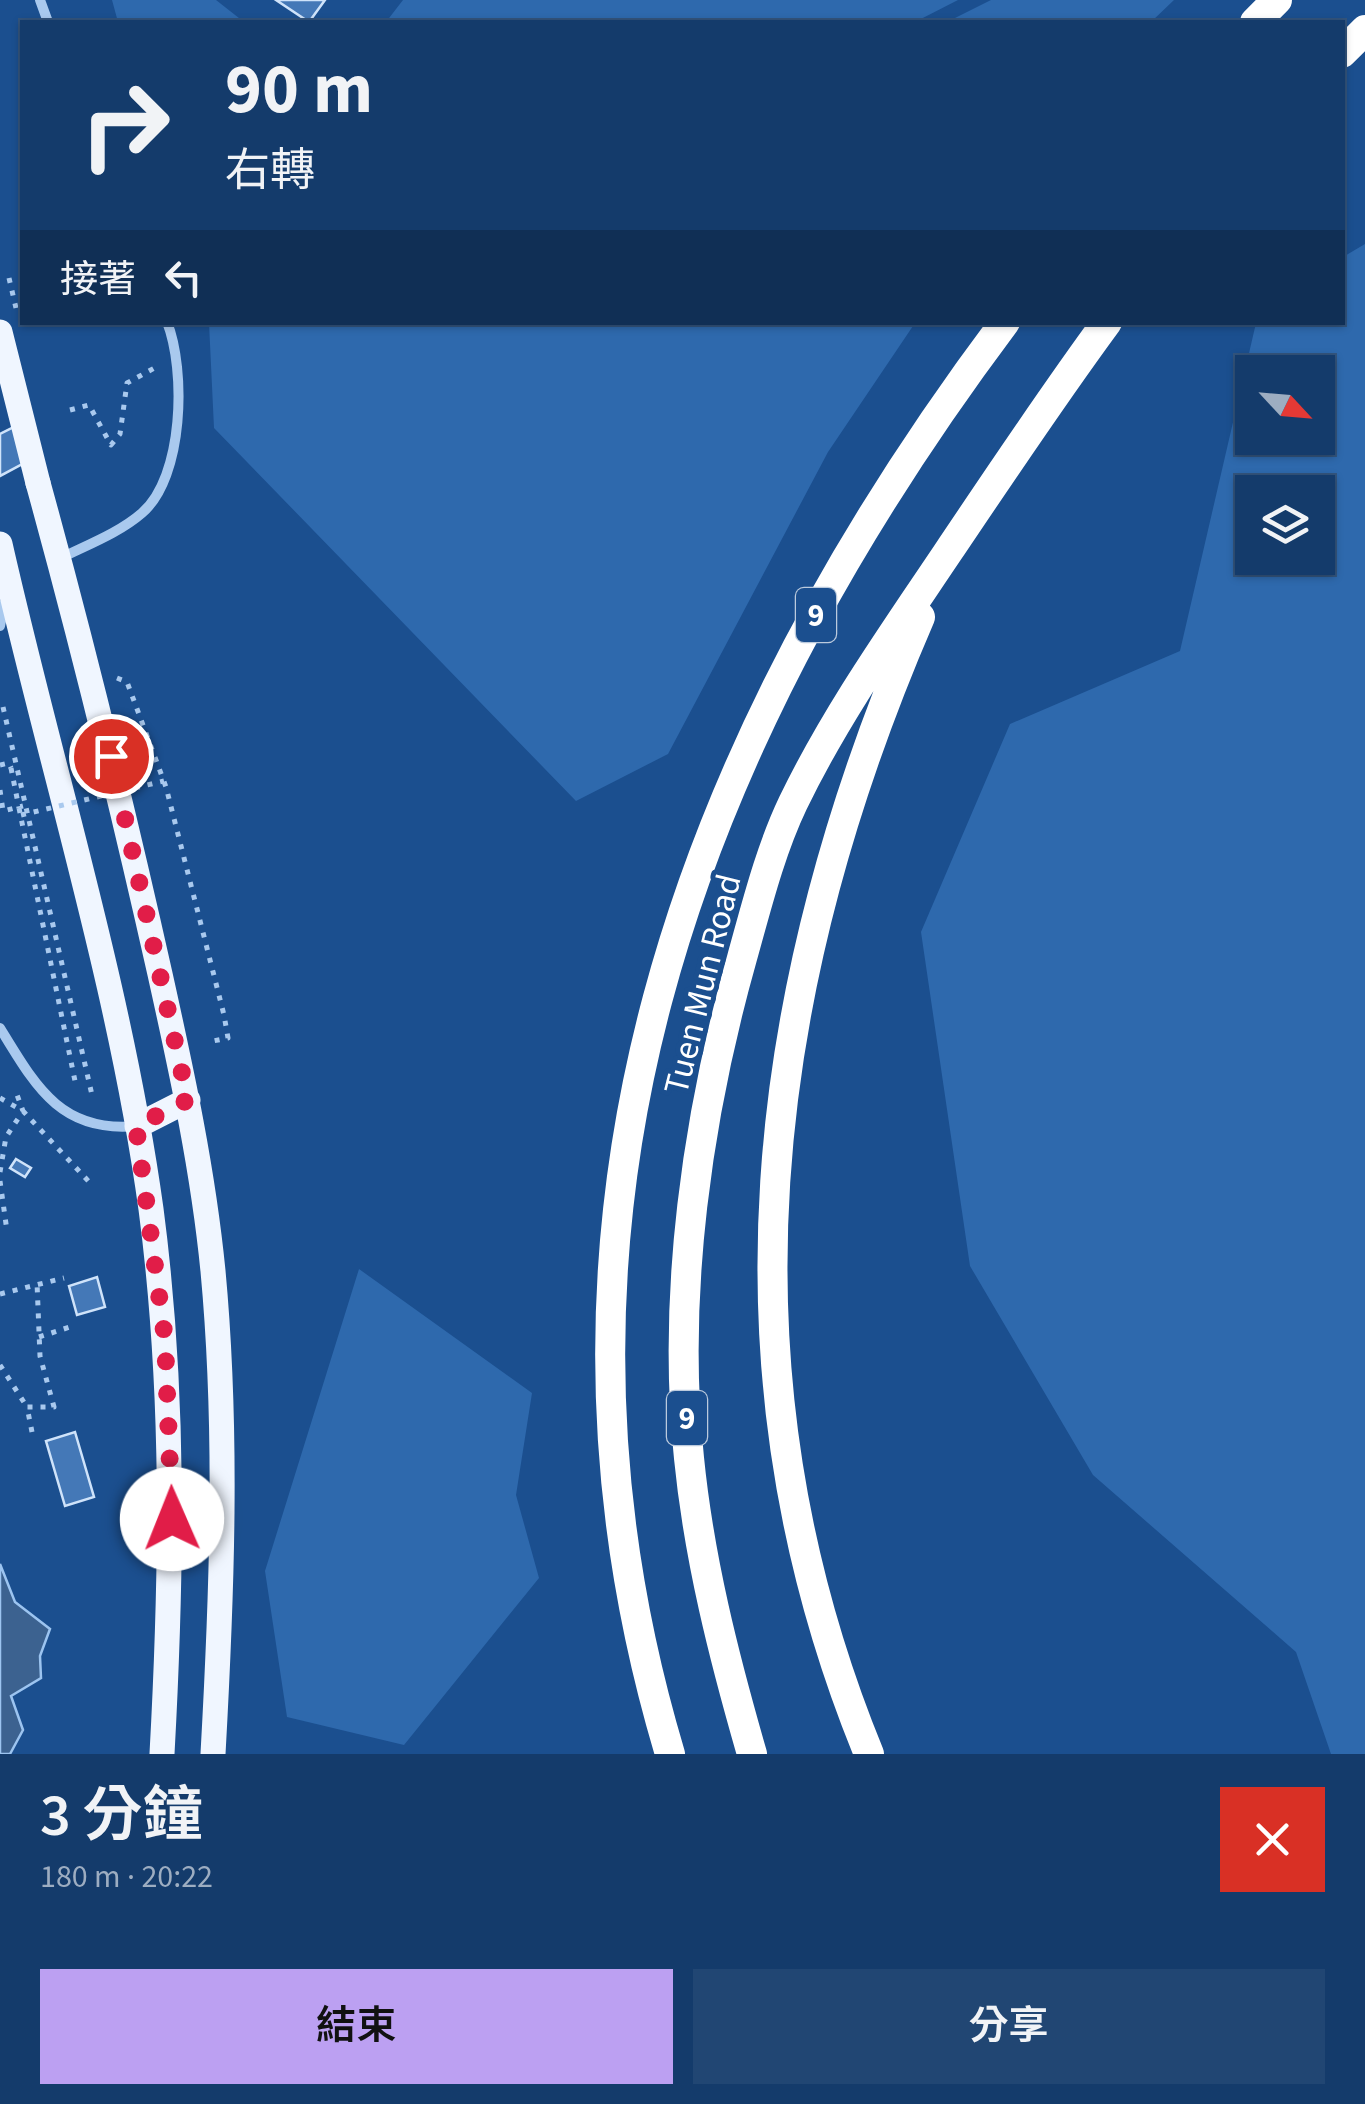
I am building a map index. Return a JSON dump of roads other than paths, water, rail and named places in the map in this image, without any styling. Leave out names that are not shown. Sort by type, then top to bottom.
[{"type":"highway","points":[[1257,20],[1277,0]]},
{"type":"highway","points":[[1345,50],[1365,30]]},
{"type":"highway","name":"Tuen Mun Road","points":[[670,1754],[644,1660],[625,1558],[610,1405],[615,1206],[656,990],[700,860],[762,714],[878,507],[1002,325]]},
{"type":"highway","name":"Tuen Mun Road","points":[[752,1754],[717,1634],[688,1458],[686,1314],[713,1076],[742,958],[790,808],[885,643],[1033,423],[1105,325]]},
{"type":"highway","points":[[869,1754],[818,1609],[788,1473],[772,1340],[774,1180],[790,1046],[819,906],[865,758],[948,553]]},
{"type":"main road","points":[[0,332],[124,808],[188,1100],[213,1273],[220,1397],[223,1506],[213,1754]]},
{"type":"main road","points":[[0,544],[136,1126],[157,1257],[170,1406],[172,1519],[162,1754]]},
{"type":"main road","points":[[136,1126],[188,1100]]},
{"type":"street","points":[[59,558],[145,512],[169,466],[179,417],[178,350],[168,325]]},
{"type":"street","points":[[0,626],[9,582]]},
{"type":"street","points":[[0,1028],[40,1090],[68,1114],[90,1126],[136,1126]]}]
